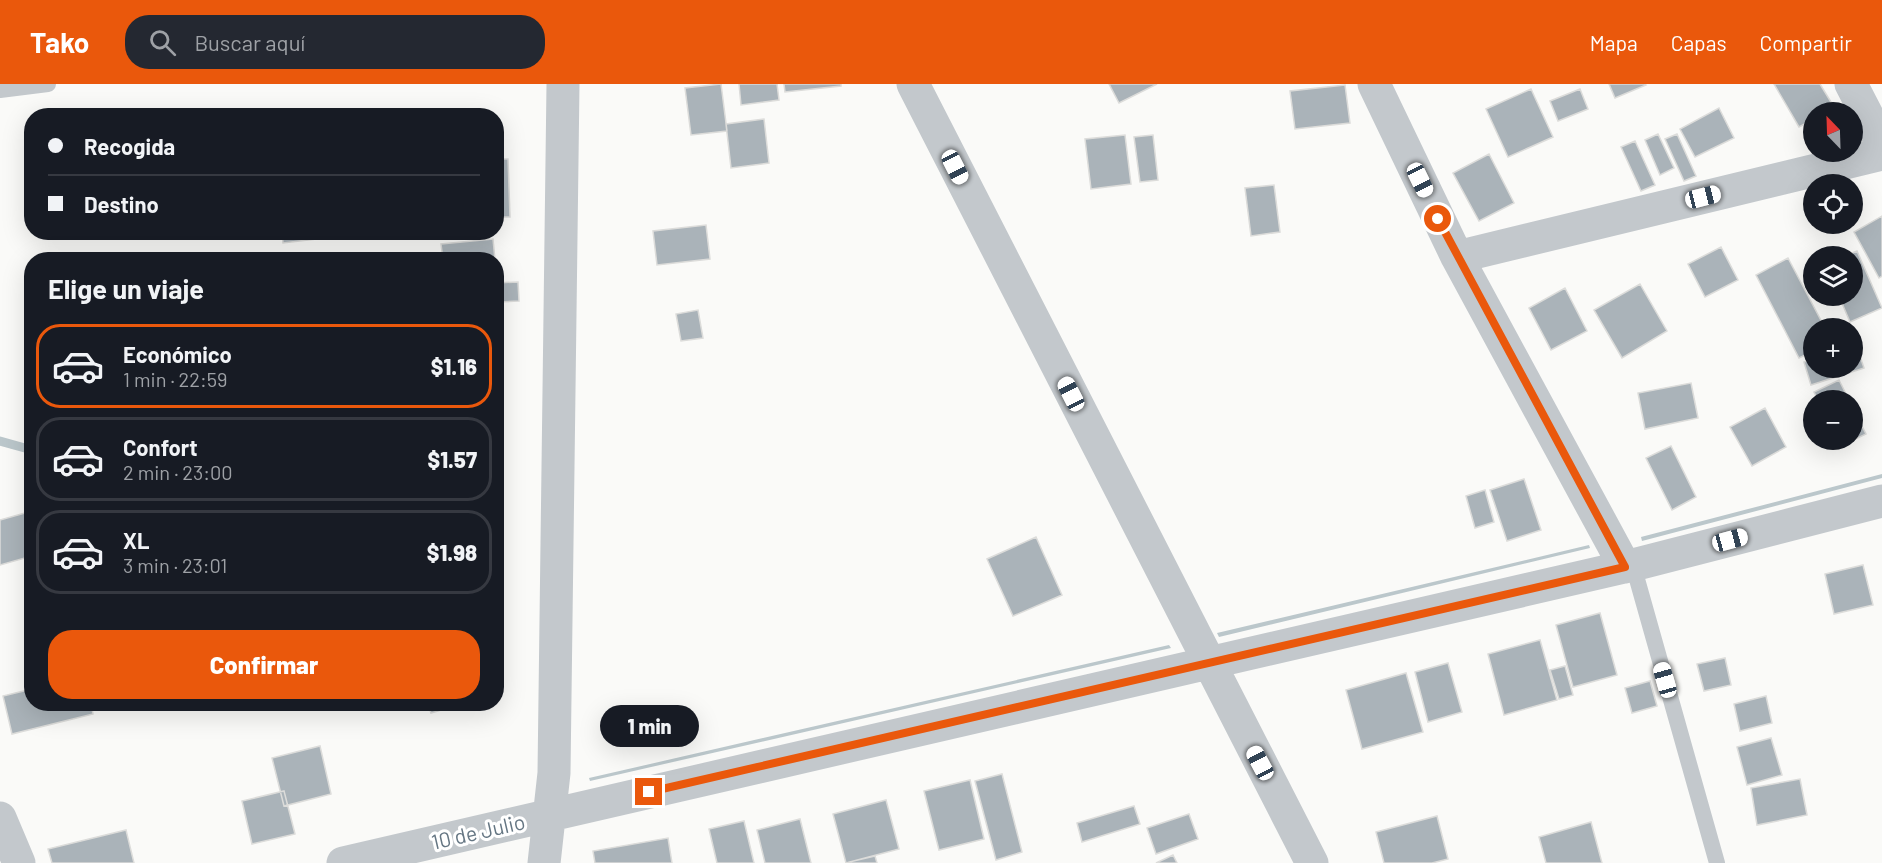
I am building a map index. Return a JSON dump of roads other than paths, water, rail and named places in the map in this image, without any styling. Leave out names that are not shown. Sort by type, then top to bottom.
[{"type":"street","points":[[544,863],[564,811],[554,773],[563,84]]},
{"type":"street","points":[[913,84],[1207,663],[1312,863]]},
{"type":"street","points":[[1374,84],[1457,257],[1629,566]]},
{"type":"street","points":[[1851,84],[1882,144]]},
{"type":"street","points":[[1457,257],[1882,154]]},
{"type":"street","name":"10 de Julio","points":[[343,863],[1629,566],[1882,501]]},
{"type":"street","points":[[0,818],[19,863]]},
{"type":"lane","points":[[0,90],[48,84]]},
{"type":"lane","points":[[1629,566],[1717,863]]},
{"type":"waterway","points":[[0,441],[24,448]]}]
